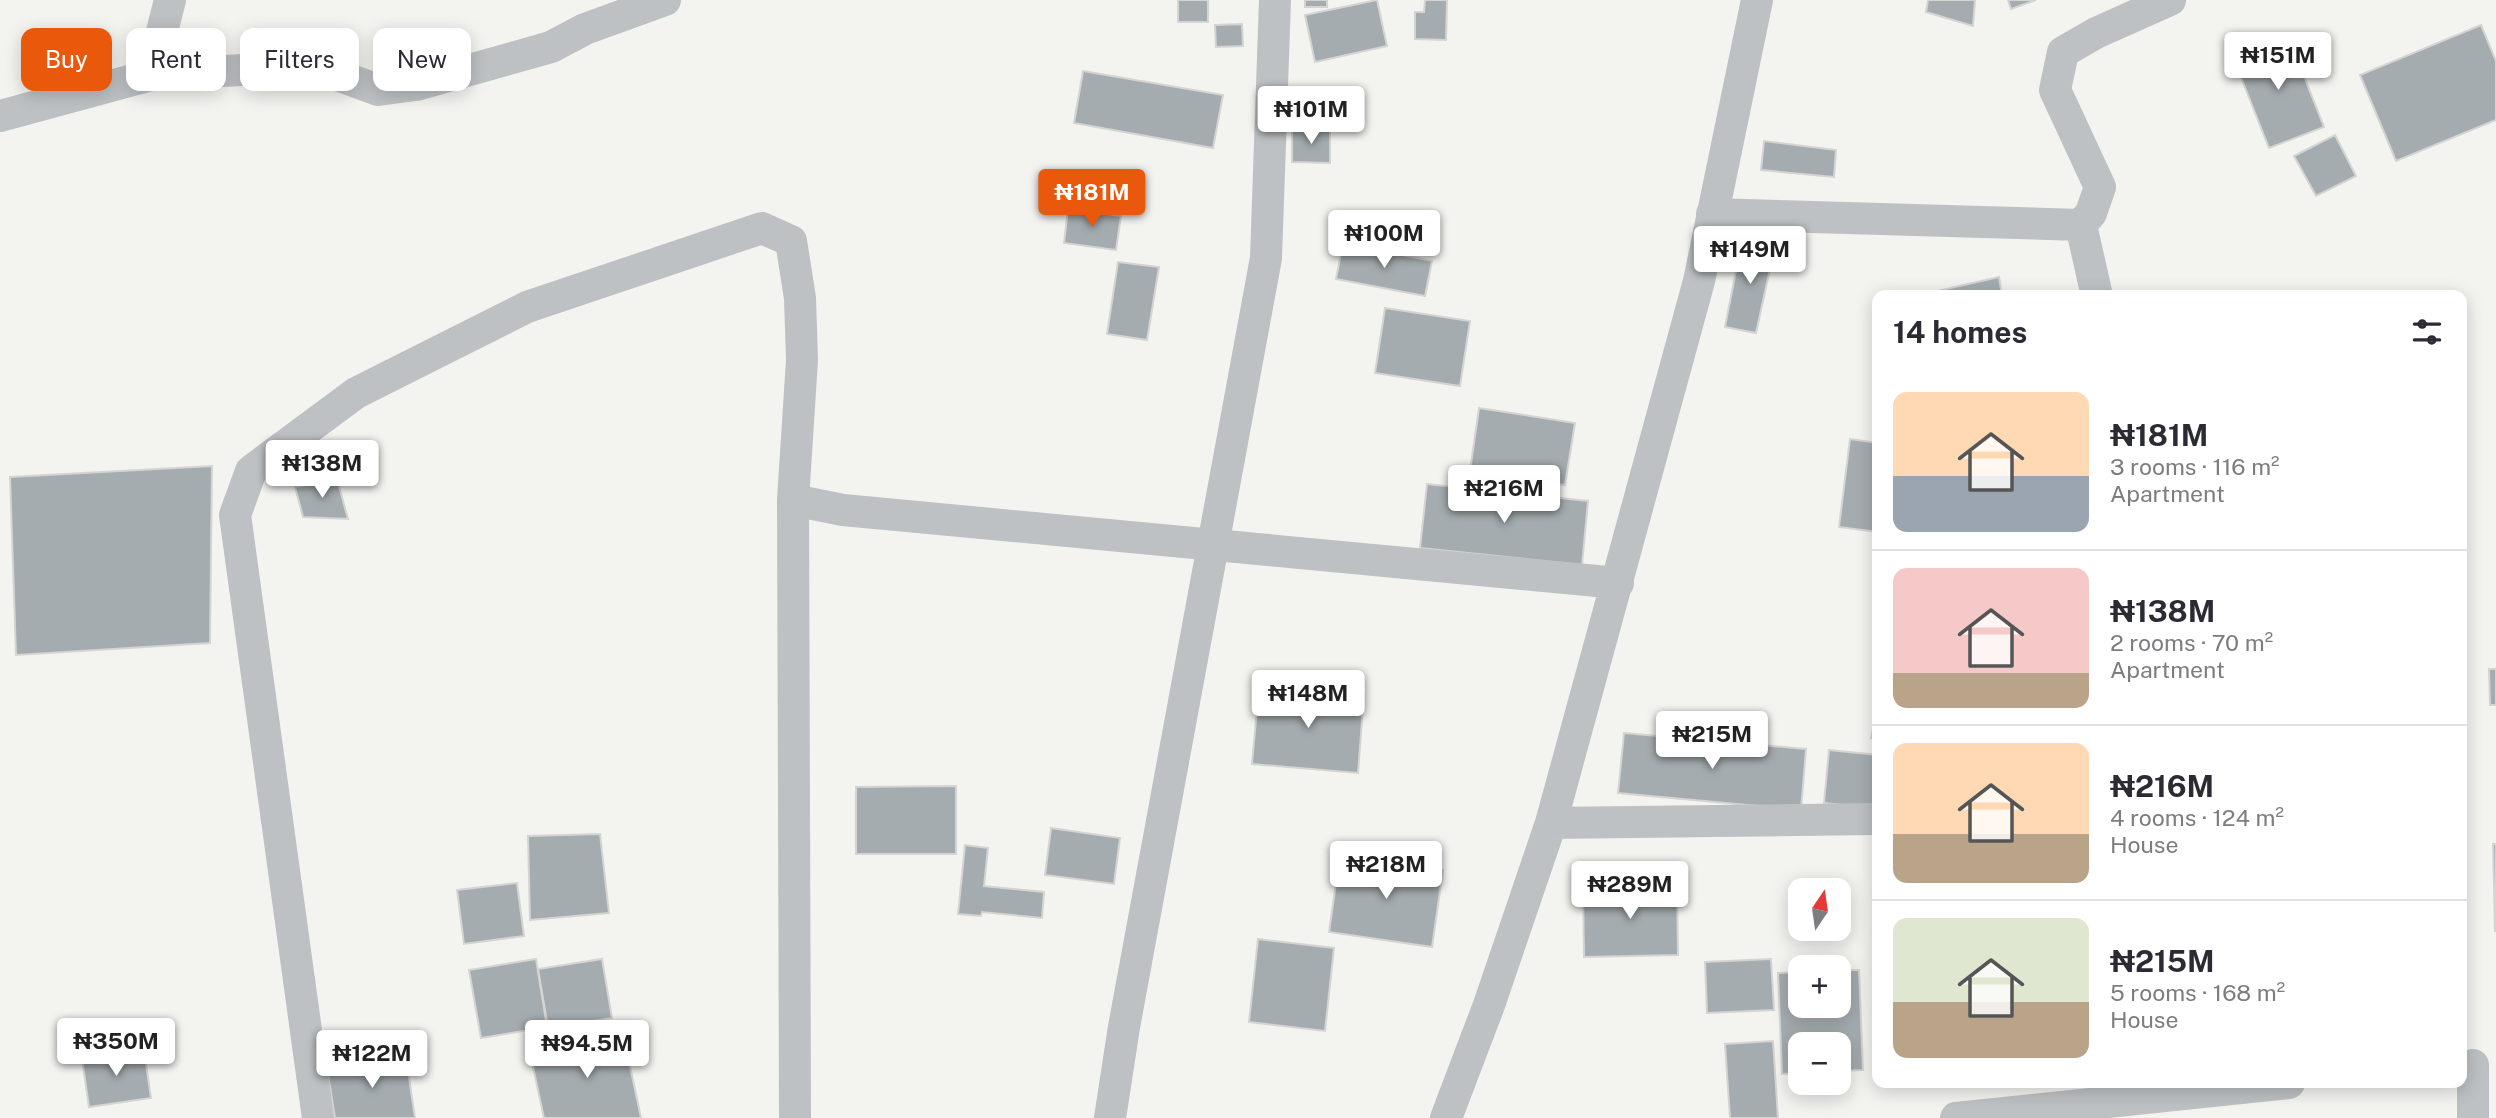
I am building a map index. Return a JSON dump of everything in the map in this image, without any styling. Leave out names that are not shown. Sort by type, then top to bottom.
[{"type":"street","points":[[163,28],[170,0]]},
{"type":"street","points":[[226,71],[313,66],[378,90],[416,85],[551,47],[585,29],[665,0]]},
{"type":"street","points":[[1110,1118],[1124,1027],[1266,258],[1275,0]]},
{"type":"street","points":[[1446,1118],[1489,1005],[1552,823],[1699,281],[1757,0]]},
{"type":"street","points":[[2081,225],[2091,213],[2100,187],[2055,90],[2063,52],[2095,33],[2170,0]]},
{"type":"street","points":[[0,116],[126,82]]},
{"type":"street","points":[[1712,214],[2081,225]]},
{"type":"street","points":[[2081,225],[2095,290]]},
{"type":"street","points":[[318,1118],[235,515],[251,471],[356,393],[527,307],[762,228],[791,241],[800,298],[802,360],[793,500],[795,1118]]},
{"type":"street","points":[[793,500],[843,510],[1618,583]]},
{"type":"street","points":[[1552,823],[1872,819]]},
{"type":"street","points":[[2473,1061],[2473,1118]]},
{"type":"street","points":[[1956,1118],[2151,1108],[2261,1088]]},
{"type":"building","points":[[1178,0],[1208,0],[1208,22],[1178,22]]},
{"type":"building","points":[[1305,0],[1327,0],[1327,7],[1305,7]]},
{"type":"building","points":[[1377,0],[1387,46],[1315,62],[1305,15]]},
{"type":"building","points":[[1425,0],[1447,0],[1446,40],[1415,39],[1415,12],[1424,12]]},
{"type":"building","points":[[1928,0],[1975,0],[1973,26],[1926,12]]},
{"type":"building","points":[[2008,0],[2036,0],[2011,9]]},
{"type":"building","points":[[1242,24],[1243,46],[1216,47],[1215,25]]},
{"type":"building","points":[[2481,25],[2496,61],[2496,120],[2396,161],[2360,75]]},
{"type":"building","points":[[2288,36],[2324,127],[2269,148],[2233,57]]},
{"type":"building","points":[[1083,71],[1223,95],[1213,148],[1074,123]]},
{"type":"building","points":[[1292,130],[1330,131],[1330,163],[1292,162]]},
{"type":"building","points":[[2335,135],[2356,176],[2316,196],[2294,156]]},
{"type":"building","points":[[1764,141],[1836,150],[1834,177],[1761,170]]},
{"type":"building","points":[[1068,209],[1121,216],[1116,250],[1064,243]]},
{"type":"building","points":[[1742,240],[1775,246],[1756,333],[1725,327]]},
{"type":"building","points":[[1343,243],[1432,261],[1425,296],[1336,279]]},
{"type":"building","points":[[1118,262],[1159,267],[1147,340],[1107,334]]},
{"type":"building","points":[[1999,277],[2001,290],[1942,290]]},
{"type":"building","points":[[1385,308],[1470,321],[1460,386],[1375,373]]},
{"type":"building","points":[[1479,408],[1575,423],[1565,485],[1470,471]]},
{"type":"building","points":[[1850,439],[1872,442],[1872,531],[1839,527]]},
{"type":"building","points":[[212,466],[210,643],[16,655],[10,477]]},
{"type":"building","points":[[337,479],[348,519],[303,517],[295,487]]},
{"type":"building","points":[[1427,484],[1588,501],[1582,565],[1420,548]]},
{"type":"building","points":[[2489,669],[2496,669],[2496,705],[2490,705]]},
{"type":"building","points":[[1259,686],[1364,695],[1358,773],[1252,764]]},
{"type":"building","points":[[1624,733],[1806,749],[1801,810],[1618,793]]},
{"type":"building","points":[[1829,750],[1872,754],[1872,808],[1824,803]]},
{"type":"building","points":[[956,786],[956,854],[856,854],[856,787]]},
{"type":"building","points":[[1051,828],[1120,838],[1114,884],[1045,875]]},
{"type":"building","points":[[600,834],[609,913],[530,920],[528,836]]},
{"type":"building","points":[[2493,844],[2496,844],[2496,931],[2495,931]]},
{"type":"building","points":[[965,845],[988,848],[984,886],[1044,892],[1042,918],[982,912],[981,916],[958,914]]},
{"type":"building","points":[[1340,855],[1443,870],[1432,947],[1329,932]]},
{"type":"building","points":[[517,883],[524,936],[464,944],[457,890]]},
{"type":"building","points":[[1677,885],[1678,955],[1584,957],[1583,886]]},
{"type":"building","points":[[1258,939],[1334,948],[1325,1031],[1249,1022]]},
{"type":"building","points":[[536,959],[547,1027],[481,1038],[469,970]]},
{"type":"building","points":[[602,959],[612,1018],[548,1028],[538,969]]},
{"type":"building","points":[[1771,959],[1774,1010],[1707,1013],[1705,962]]},
{"type":"building","points":[[1851,970],[1859,970],[1863,1070],[1851,1070],[1851,1032],[1788,1032],[1788,1074],[1782,1074],[1778,973],[1788,973],[1788,1018],[1851,1018]]},
{"type":"building","points":[[623,1033],[641,1118],[544,1118],[530,1053]]},
{"type":"building","points":[[1773,1041],[1778,1118],[1730,1118],[1725,1044]]},
{"type":"building","points":[[144,1050],[151,1098],[89,1107],[82,1059]]},
{"type":"building","points":[[406,1057],[415,1118],[335,1118],[327,1068]]}]
